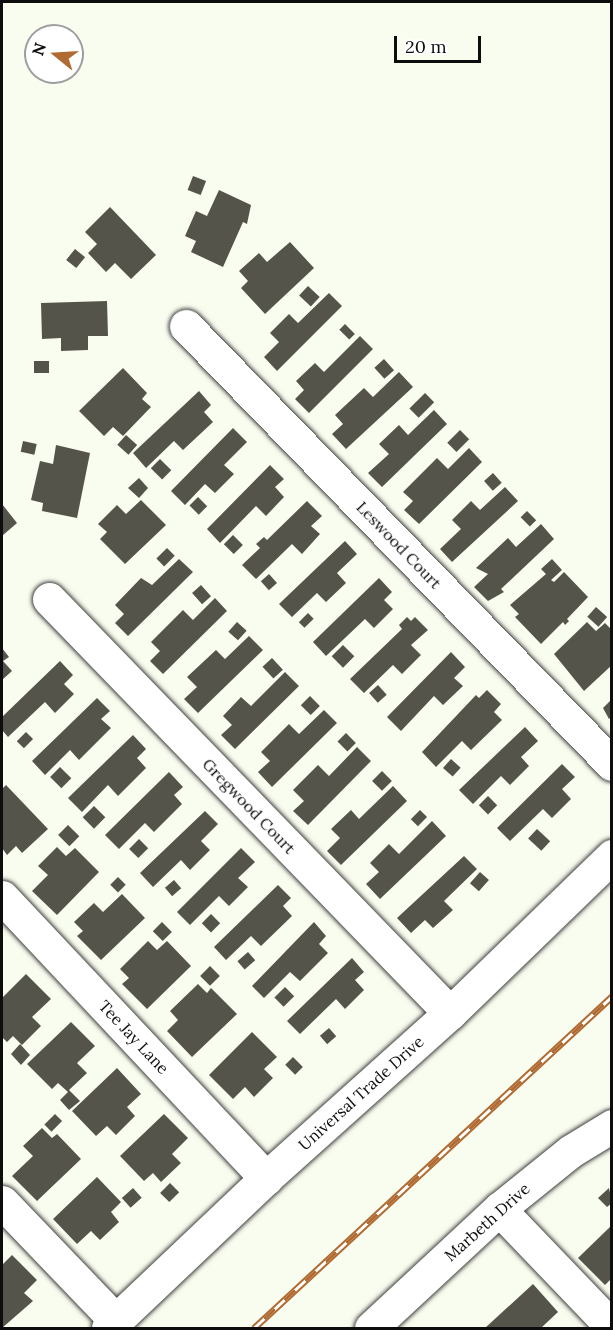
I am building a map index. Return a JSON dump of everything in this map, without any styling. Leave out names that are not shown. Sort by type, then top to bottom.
[{"type":"street","name":"Leswood Court","points":[[186,326],[612,764]]},
{"type":"street","name":"Gregwood Court","points":[[49,599],[450,1013]]},
{"type":"street","name":"Universal Trade Drive","points":[[112,1325],[266,1178],[450,1013],[612,856]]},
{"type":"street","name":"Tee Jay Lane","points":[[2,897],[266,1178]]},
{"type":"street","name":"Marbeth Drive","points":[[371,1329],[500,1209],[571,1151],[612,1126]]},
{"type":"street","points":[[2,1202],[112,1325]]},
{"type":"street","points":[[500,1209],[612,1327]]},
{"type":"building","points":[[193,176],[206,181],[201,195],[188,190]]},
{"type":"building","points":[[219,190],[251,205],[247,224],[243,222],[223,267],[191,252],[196,241],[185,236],[196,211],[207,216]]},
{"type":"building","points":[[110,207],[156,255],[131,279],[115,263],[106,272],[88,253],[97,244],[85,232]]},
{"type":"building","points":[[290,242],[314,268],[265,314],[241,288],[248,281],[239,271],[259,253],[267,262]]},
{"type":"building","points":[[75,249],[85,257],[76,268],[66,260]]},
{"type":"building","points":[[308,286],[320,297],[311,306],[299,296]]},
{"type":"building","points":[[329,293],[342,306],[277,371],[264,357],[279,342],[270,333],[289,314],[298,323]]},
{"type":"building","points":[[107,301],[108,336],[88,336],[88,350],[61,351],[61,338],[42,339],[41,303]]},
{"type":"building","points":[[345,324],[355,334],[349,340],[339,330]]},
{"type":"building","points":[[360,336],[373,349],[309,413],[295,399],[304,390],[296,381],[315,363],[324,372]]},
{"type":"building","points":[[384,359],[394,370],[384,379],[374,368]]},
{"type":"building","points":[[34,361],[49,361],[49,373],[34,373]]},
{"type":"building","points":[[123,368],[147,393],[142,399],[151,407],[123,436],[113,427],[104,436],[79,411]]},
{"type":"building","points":[[399,372],[413,387],[346,449],[332,434],[343,424],[335,415],[364,388],[373,397]]},
{"type":"building","points":[[199,391],[211,405],[204,412],[213,422],[183,450],[174,441],[146,468],[133,453]]},
{"type":"building","points":[[425,393],[434,402],[419,418],[409,409]]},
{"type":"building","points":[[434,410],[447,424],[382,487],[368,473],[389,454],[379,444],[399,425],[408,435]]},
{"type":"building","points":[[233,428],[247,442],[224,465],[234,474],[215,493],[205,484],[185,505],[171,491]]},
{"type":"building","points":[[460,430],[469,439],[456,452],[447,443]]},
{"type":"building","points":[[126,435],[137,445],[128,455],[117,445]]},
{"type":"building","points":[[23,441],[37,444],[34,455],[21,452]]},
{"type":"building","points":[[56,445],[90,453],[77,518],[42,511],[43,503],[31,500],[40,461],[53,464]]},
{"type":"building","points":[[469,448],[482,462],[419,524],[404,510],[413,501],[403,492],[437,458],[448,469]]},
{"type":"building","points":[[160,459],[171,470],[162,480],[151,468]]},
{"type":"building","points":[[270,465],[284,479],[275,487],[284,497],[266,516],[256,506],[220,543],[207,529]]},
{"type":"building","points":[[493,473],[502,483],[493,491],[484,481]]},
{"type":"building","points":[[139,478],[148,488],[139,498],[128,488]]},
{"type":"building","points":[[505,487],[518,501],[452,562],[440,549],[461,529],[452,520],[471,501],[480,510]]},
{"type":"building","points":[[198,497],[207,506],[199,515],[190,505]]},
{"type":"building","points":[[141,500],[166,525],[125,564],[100,539],[107,532],[98,524],[117,505],[126,514]]},
{"type":"building","points":[[307,501],[322,516],[311,526],[320,534],[302,554],[292,544],[256,579],[242,565],[260,548],[256,544],[264,537],[267,540]]},
{"type":"building","points":[[2,504],[17,523],[2,536]]},
{"type":"building","points":[[527,511],[536,520],[530,527],[521,517]]},
{"type":"building","points":[[541,524],[554,539],[501,589],[504,592],[488,601],[474,587],[488,574],[476,568],[508,538],[516,547]]},
{"type":"building","points":[[233,535],[243,545],[234,554],[224,544]]},
{"type":"building","points":[[345,541],[357,554],[337,573],[346,583],[326,602],[317,593],[292,617],[279,604]]},
{"type":"building","points":[[167,548],[175,556],[164,566],[156,559]]},
{"type":"building","points":[[179,559],[193,572],[128,636],[115,623],[124,614],[115,605],[141,578],[152,585]]},
{"type":"building","points":[[552,559],[562,570],[551,580],[554,582],[564,572],[588,597],[567,619],[569,621],[565,625],[563,622],[541,644],[515,617],[519,614],[510,605],[546,574],[541,569]]},
{"type":"building","points":[[269,574],[277,583],[269,590],[261,581]]},
{"type":"building","points":[[379,578],[392,592],[384,600],[393,609],[374,628],[365,619],[326,656],[313,642]]},
{"type":"building","points":[[201,585],[211,596],[202,604],[192,593]]},
{"type":"building","points":[[215,598],[227,611],[163,674],[150,661],[160,651],[151,642],[183,610],[193,620]]},
{"type":"building","points":[[596,607],[607,617],[598,627],[587,617]]},
{"type":"building","points":[[308,613],[314,619],[304,628],[299,622]]},
{"type":"building","points":[[407,617],[411,621],[415,617],[428,630],[411,645],[421,655],[402,674],[393,665],[364,693],[350,679],[402,629],[399,625]]},
{"type":"building","points":[[237,622],[247,631],[238,640],[228,632]]},
{"type":"building","points":[[587,622],[596,631],[605,623],[612,630],[612,665],[584,691],[554,654]]},
{"type":"building","points":[[249,636],[263,650],[198,713],[184,699],[197,687],[187,677],[216,650],[225,659]]},
{"type":"building","points":[[343,645],[354,656],[343,668],[332,656]]},
{"type":"building","points":[[2,648],[9,657],[3,661],[12,671],[2,680]]},
{"type":"building","points":[[451,652],[465,667],[454,678],[463,686],[443,705],[434,696],[401,731],[387,717]]},
{"type":"building","points":[[272,658],[283,670],[273,679],[262,667]]},
{"type":"building","points":[[60,661],[73,675],[64,684],[74,694],[55,713],[45,702],[8,737],[2,730],[2,717]]},
{"type":"building","points":[[285,672],[299,686],[235,749],[221,735],[232,725],[223,716],[241,697],[251,706]]},
{"type":"building","points":[[378,685],[387,695],[378,703],[369,693]]},
{"type":"building","points":[[487,690],[501,704],[494,712],[502,720],[471,750],[462,741],[436,767],[422,752],[476,695],[479,698]]},
{"type":"building","points":[[310,696],[320,706],[311,715],[301,705]]},
{"type":"building","points":[[97,698],[110,711],[101,719],[111,728],[79,760],[70,750],[45,775],[32,761]]},
{"type":"building","points":[[612,699],[612,716],[609,719],[603,708]]},
{"type":"building","points":[[324,710],[337,723],[272,787],[258,772],[270,761],[261,752],[289,724],[299,734]]},
{"type":"building","points":[[525,727],[538,741],[521,757],[529,766],[510,785],[501,776],[473,804],[459,790]]},
{"type":"building","points":[[26,732],[33,739],[24,748],[17,741]]},
{"type":"building","points":[[346,733],[356,743],[347,751],[338,741]]},
{"type":"building","points":[[133,735],[146,749],[137,758],[146,768],[118,796],[108,785],[82,812],[68,798]]},
{"type":"building","points":[[357,747],[371,761],[308,825],[293,811],[304,801],[293,790],[318,765],[329,776]]},
{"type":"building","points":[[451,759],[461,768],[453,777],[443,768]]},
{"type":"building","points":[[562,764],[575,777],[562,789],[571,799],[552,818],[543,809],[510,841],[497,828]]},
{"type":"building","points":[[60,767],[71,778],[61,788],[50,777]]},
{"type":"building","points":[[382,771],[392,781],[382,791],[372,781]]},
{"type":"building","points":[[169,772],[183,787],[174,795],[182,804],[154,832],[145,823],[119,849],[105,835]]},
{"type":"building","points":[[6,785],[48,829],[22,853],[16,846],[7,855],[2,848],[2,789]]},
{"type":"building","points":[[393,786],[407,801],[341,865],[327,851],[340,838],[331,829],[351,810],[359,819]]},
{"type":"building","points":[[488,796],[497,805],[488,814],[479,805]]},
{"type":"building","points":[[94,806],[105,817],[94,829],[83,817]]},
{"type":"building","points":[[420,810],[427,817],[418,826],[411,819]]},
{"type":"building","points":[[205,811],[218,824],[201,841],[210,850],[190,870],[181,860],[153,887],[140,873]]},
{"type":"building","points":[[432,821],[446,836],[380,899],[366,884],[379,872],[370,863],[389,844],[399,854]]},
{"type":"building","points":[[68,825],[79,836],[69,846],[58,835]]},
{"type":"building","points":[[537,829],[550,841],[541,851],[528,839]]},
{"type":"building","points":[[139,839],[148,848],[138,858],[129,849]]},
{"type":"building","points":[[57,847],[66,856],[75,848],[99,872],[57,915],[32,891],[48,875],[38,866]]},
{"type":"building","points":[[241,848],[255,862],[238,878],[248,887],[229,906],[219,896],[190,925],[177,912]]},
{"type":"building","points":[[464,856],[477,869],[444,901],[453,910],[433,928],[425,920],[411,933],[397,918]]},
{"type":"building","points":[[480,872],[489,880],[479,891],[470,883]]},
{"type":"building","points":[[118,877],[126,885],[118,893],[110,885]]},
{"type":"building","points":[[174,880],[181,888],[172,896],[165,888]]},
{"type":"building","points":[[278,885],[291,898],[283,906],[292,916],[261,946],[251,936],[226,960],[214,947]]},
{"type":"building","points":[[122,894],[145,918],[101,960],[77,936],[83,931],[74,922],[94,903],[103,912]]},
{"type":"building","points":[[211,914],[220,923],[211,932],[202,923]]},
{"type":"building","points":[[162,922],[172,932],[163,941],[153,931]]},
{"type":"building","points":[[314,922],[326,936],[319,944],[328,953],[300,981],[290,972],[264,998],[252,986]]},
{"type":"building","points":[[148,941],[157,950],[167,941],[191,966],[147,1009],[122,984],[129,978],[120,969]]},
{"type":"building","points":[[248,952],[255,960],[245,969],[237,961]]},
{"type":"building","points":[[352,958],[364,972],[355,980],[364,990],[345,1009],[336,999],[300,1034],[287,1021]]},
{"type":"building","points":[[210,966],[220,976],[210,986],[200,976]]},
{"type":"building","points":[[26,974],[51,999],[32,1017],[41,1026],[22,1045],[13,1036],[7,1042],[2,1037],[2,998]]},
{"type":"building","points":[[198,984],[207,993],[211,988],[237,1014],[192,1057],[167,1031],[178,1020],[170,1011]]},
{"type":"building","points":[[285,987],[294,996],[284,1007],[274,998]]},
{"type":"building","points":[[71,1022],[95,1046],[77,1063],[87,1073],[69,1090],[80,1101],[69,1110],[60,1100],[68,1092],[58,1083],[52,1089],[27,1064]]},
{"type":"building","points":[[329,1028],[336,1036],[327,1044],[320,1036]]},
{"type":"building","points":[[252,1032],[277,1057],[264,1069],[273,1078],[254,1097],[245,1087],[233,1099],[209,1075]]},
{"type":"building","points":[[20,1044],[30,1055],[21,1065],[11,1054]]},
{"type":"building","points":[[293,1057],[303,1067],[295,1075],[285,1065]]},
{"type":"building","points":[[117,1068],[141,1094],[127,1107],[135,1116],[116,1135],[107,1126],[96,1136],[72,1111]]},
{"type":"building","points":[[55,1114],[62,1121],[51,1132],[44,1125]]},
{"type":"building","points":[[164,1114],[188,1138],[172,1154],[181,1163],[161,1182],[153,1173],[144,1181],[120,1156]]},
{"type":"building","points":[[42,1128],[52,1138],[57,1134],[81,1159],[37,1201],[12,1176],[33,1156],[23,1146]]},
{"type":"building","points":[[97,1177],[121,1202],[111,1212],[119,1222],[100,1240],[91,1231],[77,1244],[53,1219]]},
{"type":"building","points":[[170,1183],[179,1192],[169,1202],[160,1193]]},
{"type":"building","points":[[133,1188],[142,1198],[131,1208],[122,1198]]},
{"type":"building","points":[[609,1188],[612,1203],[607,1207],[598,1198]]},
{"type":"building","points":[[612,1225],[612,1278],[605,1285],[578,1258]]},
{"type":"building","points":[[12,1255],[37,1280],[24,1293],[33,1301],[2,1328],[2,1265]]},
{"type":"building","points":[[533,1284],[558,1312],[541,1328],[485,1328]]},
{"type":"railway","points":[[254,1328],[612,996]]}]
